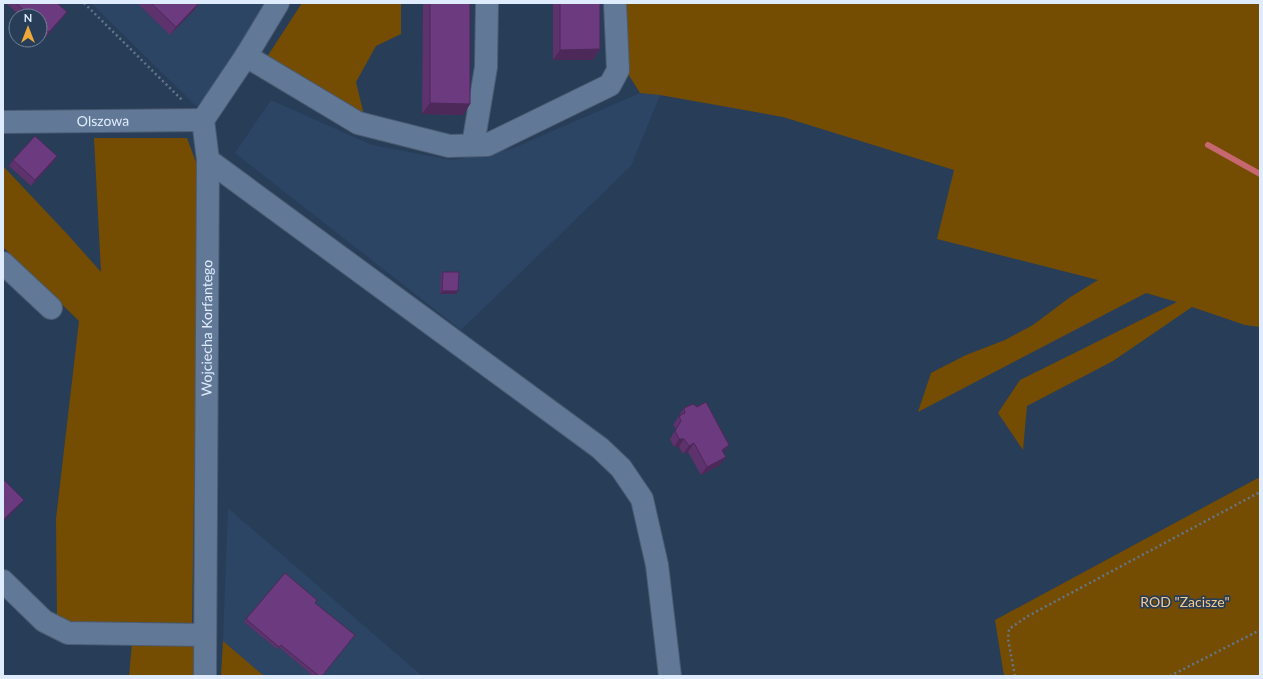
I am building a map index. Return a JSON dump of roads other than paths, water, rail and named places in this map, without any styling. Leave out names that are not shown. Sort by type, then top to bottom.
[{"type":"street","points":[[203,120],[246,56],[278,3]]},
{"type":"street","points":[[473,145],[486,67],[487,3]]},
{"type":"street","points":[[246,56],[358,123],[449,146],[487,145],[610,85],[618,70],[615,3]]},
{"type":"street","name":"Olszowa","points":[[3,122],[203,120]]},
{"type":"street","name":"Wojciecha Korfantego","points":[[203,120],[208,160],[205,676]]},
{"type":"street","points":[[208,160],[600,448],[622,468],[642,499],[657,566],[670,676]]},
{"type":"street","points":[[3,263],[51,308]]},
{"type":"street","points":[[3,581],[44,621],[68,633],[205,635]]},
{"type":"waterway","points":[[1208,145],[1260,174]]},
{"type":"park label","name":"ROD \"Zacisze\"","points":[[1185,602]]}]
